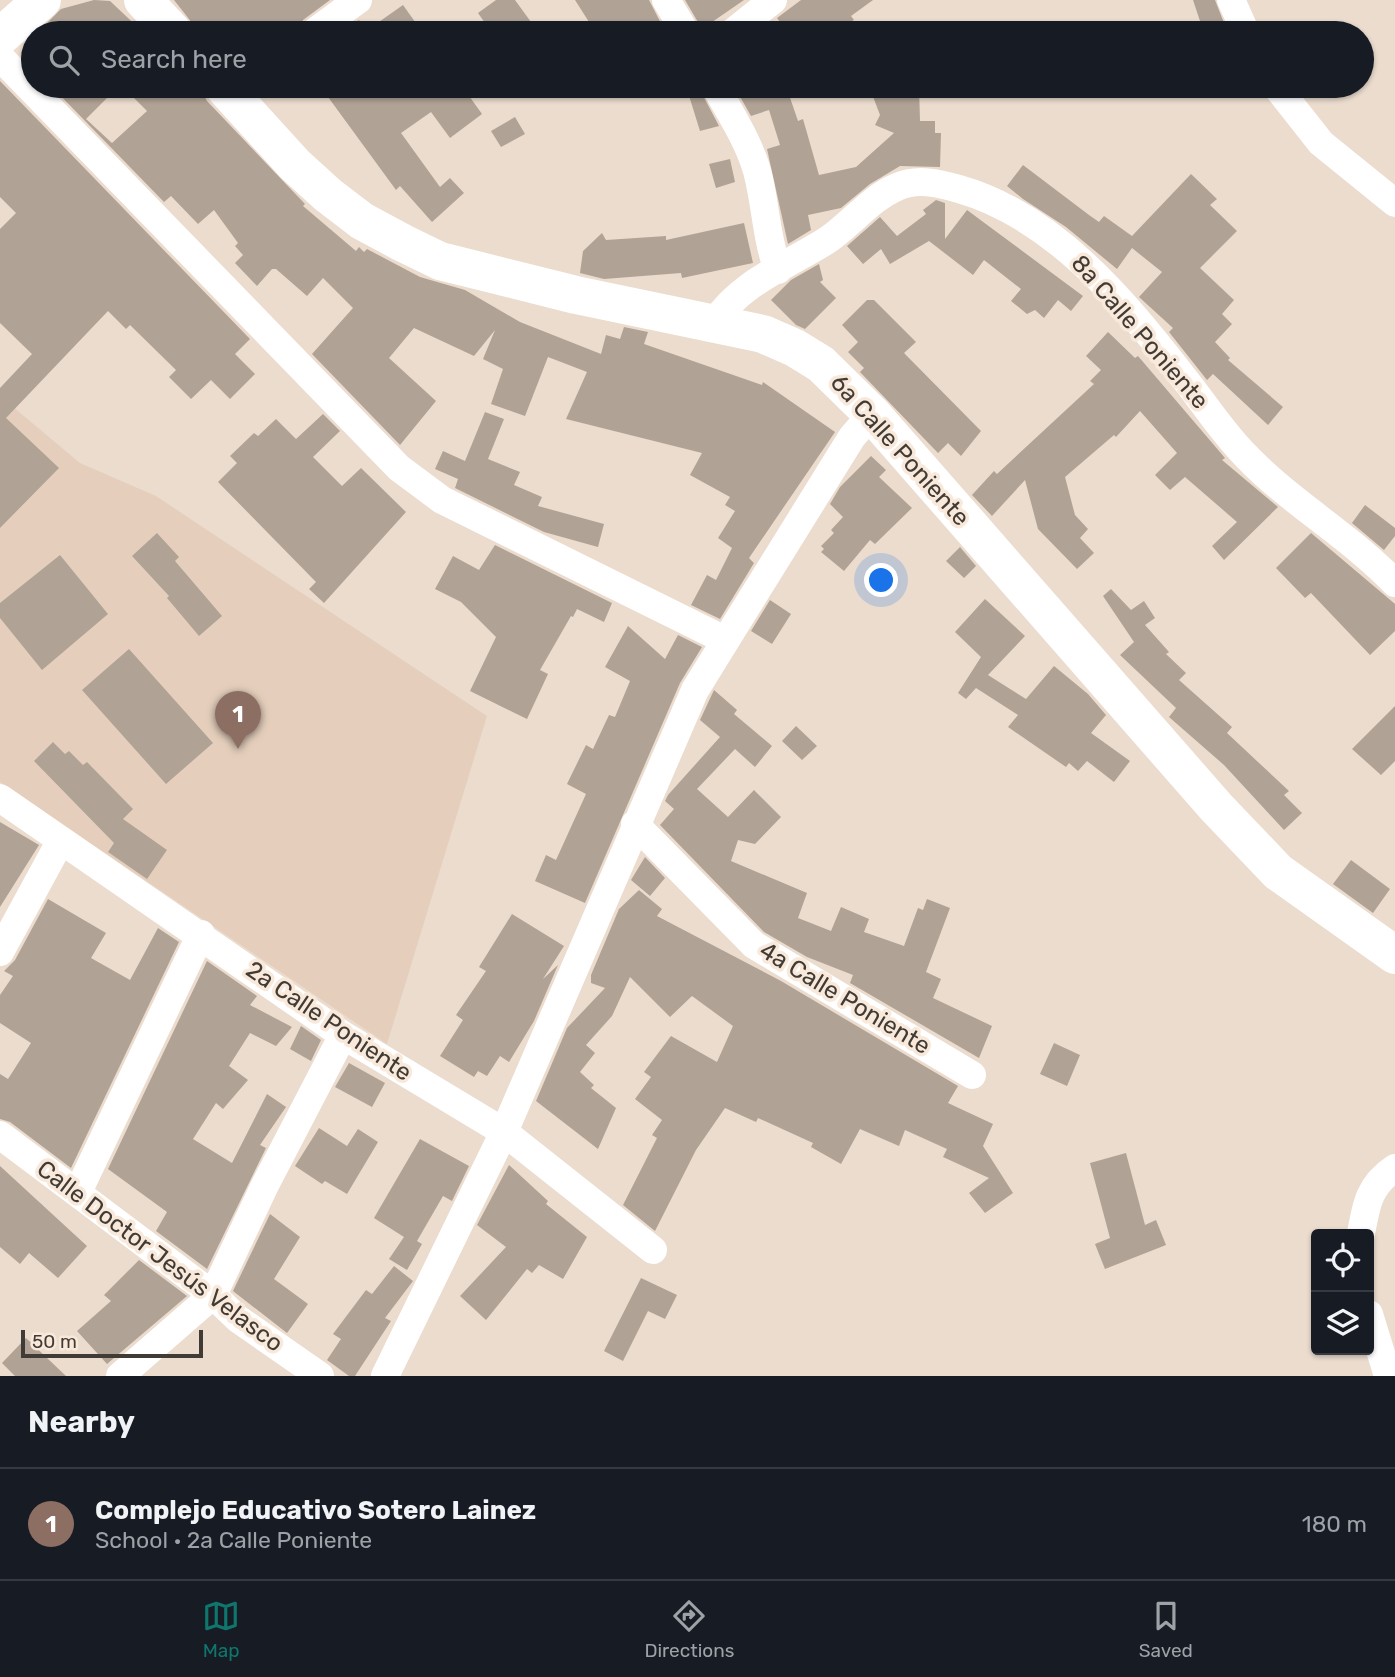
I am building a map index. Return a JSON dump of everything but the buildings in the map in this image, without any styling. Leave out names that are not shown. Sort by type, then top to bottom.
[{"type":"street","points":[[0,37],[42,0]]},
{"type":"street","points":[[143,0],[163,21]]},
{"type":"street","points":[[329,21],[358,0]]},
{"type":"street","points":[[666,0],[679,21]]},
{"type":"street","points":[[747,21],[774,0]]},
{"type":"street","points":[[1231,0],[1241,21]]},
{"type":"street","points":[[0,57],[21,79]]},
{"type":"street","points":[[40,98],[399,468],[442,500],[725,640]]},
{"type":"street","name":"6a Calle Poniente","points":[[240,98],[295,165],[328,195],[362,220],[440,261],[576,295],[715,322],[763,334],[795,348],[838,380],[872,414],[1225,817],[1278,872],[1395,955]]},
{"type":"street","points":[[722,98],[745,140],[759,177],[772,254],[778,270]]},
{"type":"street","points":[[1285,98],[1321,143],[1395,203]]},
{"type":"street","name":"8a Calle Poniente","points":[[715,322],[723,309],[746,289],[831,237],[897,187],[915,182],[937,183],[996,203],[1031,224],[1083,263],[1146,332],[1246,456],[1395,583]]},
{"type":"street","points":[[385,1376],[504,1132],[695,690],[852,437],[872,414]]},
{"type":"street","name":"2a Calle Poniente","points":[[0,798],[201,934],[343,1035],[504,1132],[653,1250]]},
{"type":"street","name":"4a Calle Poniente","points":[[635,824],[754,945],[972,1075]]},
{"type":"street","points":[[0,952],[61,840]]},
{"type":"street","points":[[78,1192],[201,934]]},
{"type":"street","points":[[121,1376],[213,1295],[265,1185],[343,1035]]},
{"type":"street","name":"Calle Doctor Jesús Velasco","points":[[0,1135],[213,1295],[239,1319],[320,1376]]},
{"type":"street","points":[[1362,1229],[1366,1200],[1374,1185],[1395,1166],[1395,1147]]},
{"type":"street","points":[[1374,1330],[1388,1376]]},
{"type":"shaded area","points":[[0,396],[80,463],[156,496],[487,716],[387,1044],[0,782]]},
{"type":"place","name":"Complejo Educativo Sotero Lainez","points":[[238,749]]}]
